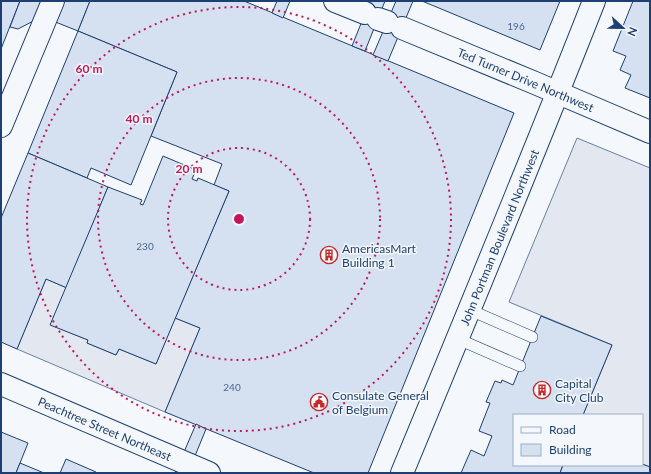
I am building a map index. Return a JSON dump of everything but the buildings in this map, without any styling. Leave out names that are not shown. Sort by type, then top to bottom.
[{"type":"street","points":[[1,126],[53,1]]},
{"type":"street","name":"Ted Turner Drive Northwest","points":[[335,1],[650,132]]},
{"type":"street","name":"John Portman Boulevard Northwest","points":[[402,473],[470,310],[594,1]]},
{"type":"street","name":"Peachtree Street Northeast","points":[[1,384],[209,473]]},
{"type":"lane","points":[[470,310],[532,337]]},
{"type":"lane","points":[[458,339],[520,366]]},
{"type":"shaded area","points":[[577,138],[650,168],[650,467],[643,464],[643,414],[583,414],[612,345],[509,302]]},
{"type":"shaded area","points":[[46,279],[67,288],[51,325],[88,340],[87,343],[116,355],[119,349],[156,364],[175,318],[200,328],[165,412],[17,349]]},
{"type":"place","name":"AmericasMart Building 1","points":[[329,255]]},
{"type":"place","name":"Capital City Club","points":[[542,390]]},
{"type":"place","name":"Consulate General of Belgium","points":[[319,402]]}]
